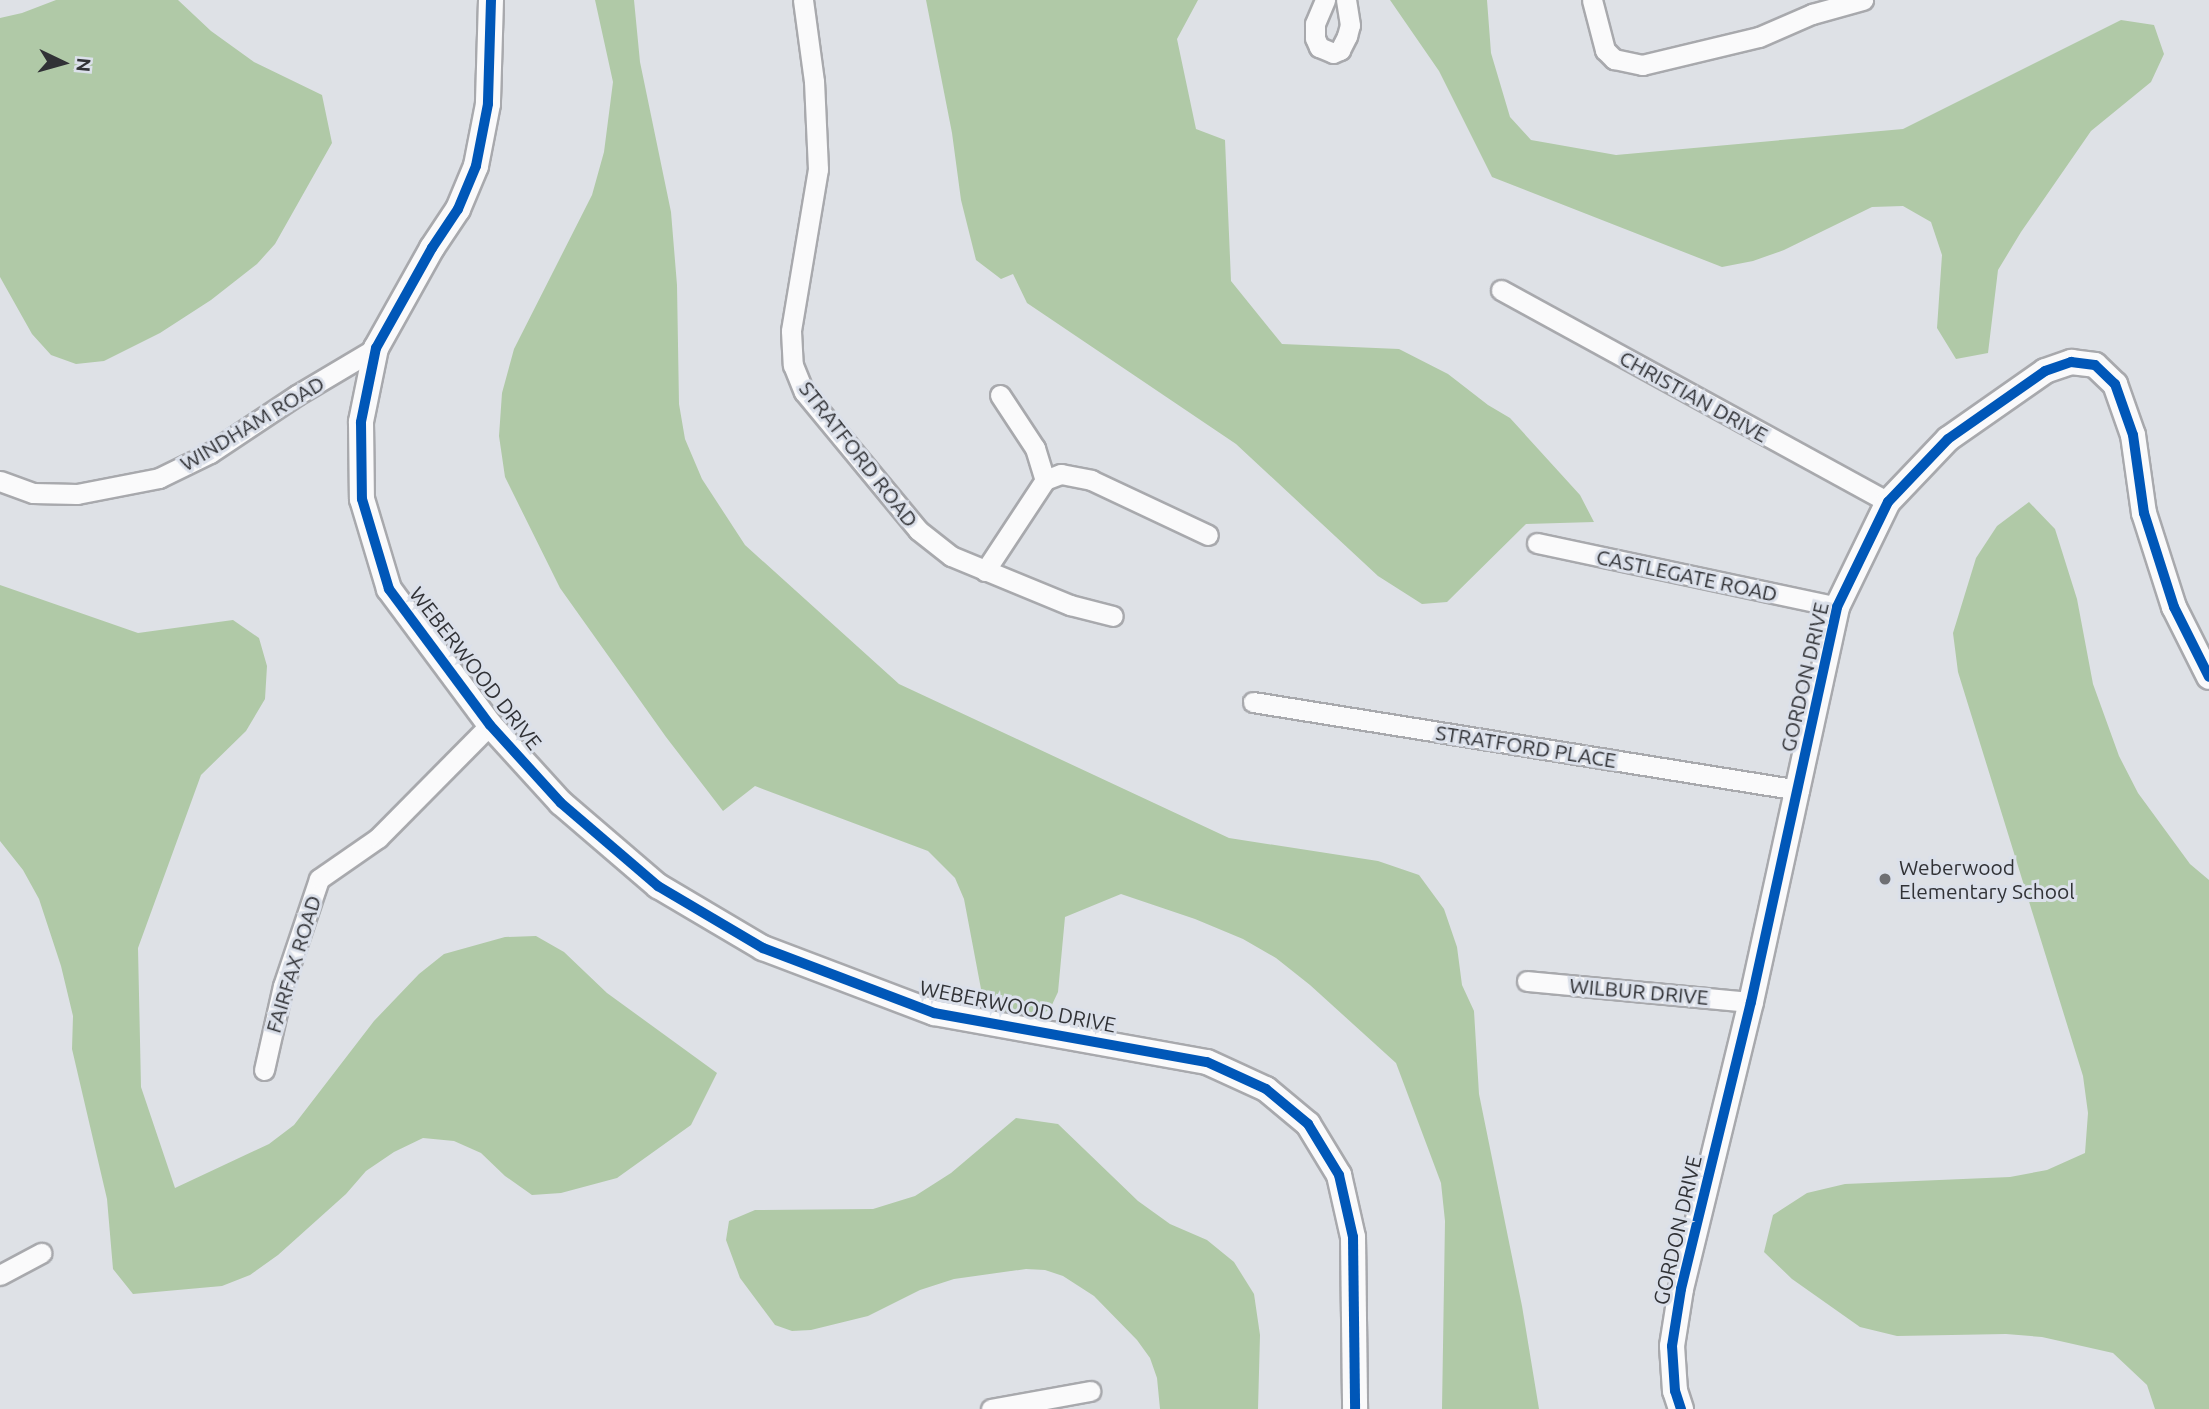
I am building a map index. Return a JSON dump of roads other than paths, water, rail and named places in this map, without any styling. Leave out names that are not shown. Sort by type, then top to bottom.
[{"type":"street","name":"WEBERWOOD DRIVE","points":[[491,0],[488,104],[476,166],[458,209],[432,248],[376,348],[361,422],[362,499],[389,589],[490,725],[561,803],[658,886],[763,948],[934,1013],[1207,1062],[1266,1089],[1308,1124],[1339,1175],[1353,1237],[1355,1409]]},
{"type":"street","name":"STRATFORD ROAD","points":[[803,0],[814,81],[818,169],[791,331],[793,365],[804,392],[918,530],[951,556],[1070,605],[1113,616]]},
{"type":"street","points":[[1325,0],[1315,24],[1315,38],[1319,47],[1333,53],[1340,50],[1348,36],[1350,25],[1346,0]]},
{"type":"street","points":[[1592,0],[1605,50],[1614,60],[1642,65],[1759,37],[1812,14],[1863,0]]},
{"type":"street","name":"CHRISTIAN DRIVE","points":[[1501,290],[1888,502]]},
{"type":"street","name":"WINDHAM ROAD","points":[[0,481],[33,493],[77,494],[159,478],[210,453],[297,395],[376,348]]},
{"type":"street","name":"GORDON DRIVE","points":[[1681,1409],[1675,1391],[1672,1346],[1681,1289],[1751,1002],[1837,607],[1888,502],[1948,439],[2045,370],[2071,362],[2095,365],[2115,384],[2133,435],[2144,513],[2174,607],[2209,677]]},
{"type":"street","points":[[999,395],[1035,448],[1045,480]]},
{"type":"street","points":[[985,571],[1045,480],[1061,474],[1091,480],[1208,536]]},
{"type":"street","name":"CASTLEGATE ROAD","points":[[1537,543],[1837,607]]},
{"type":"street","name":"STRATFORD PLACE","points":[[1253,702],[1799,790]]},
{"type":"street","name":"FAIRFAX ROAD","points":[[264,1070],[283,986],[319,879],[378,838],[490,725]]},
{"type":"street","name":"WILBUR DRIVE","points":[[1527,981],[1751,1002]]},
{"type":"street","points":[[0,1275],[41,1253]]},
{"type":"street","points":[[991,1409],[1090,1391]]},
{"type":"place","name":"Weberwood Elementary School","points":[[1885,879]]}]
